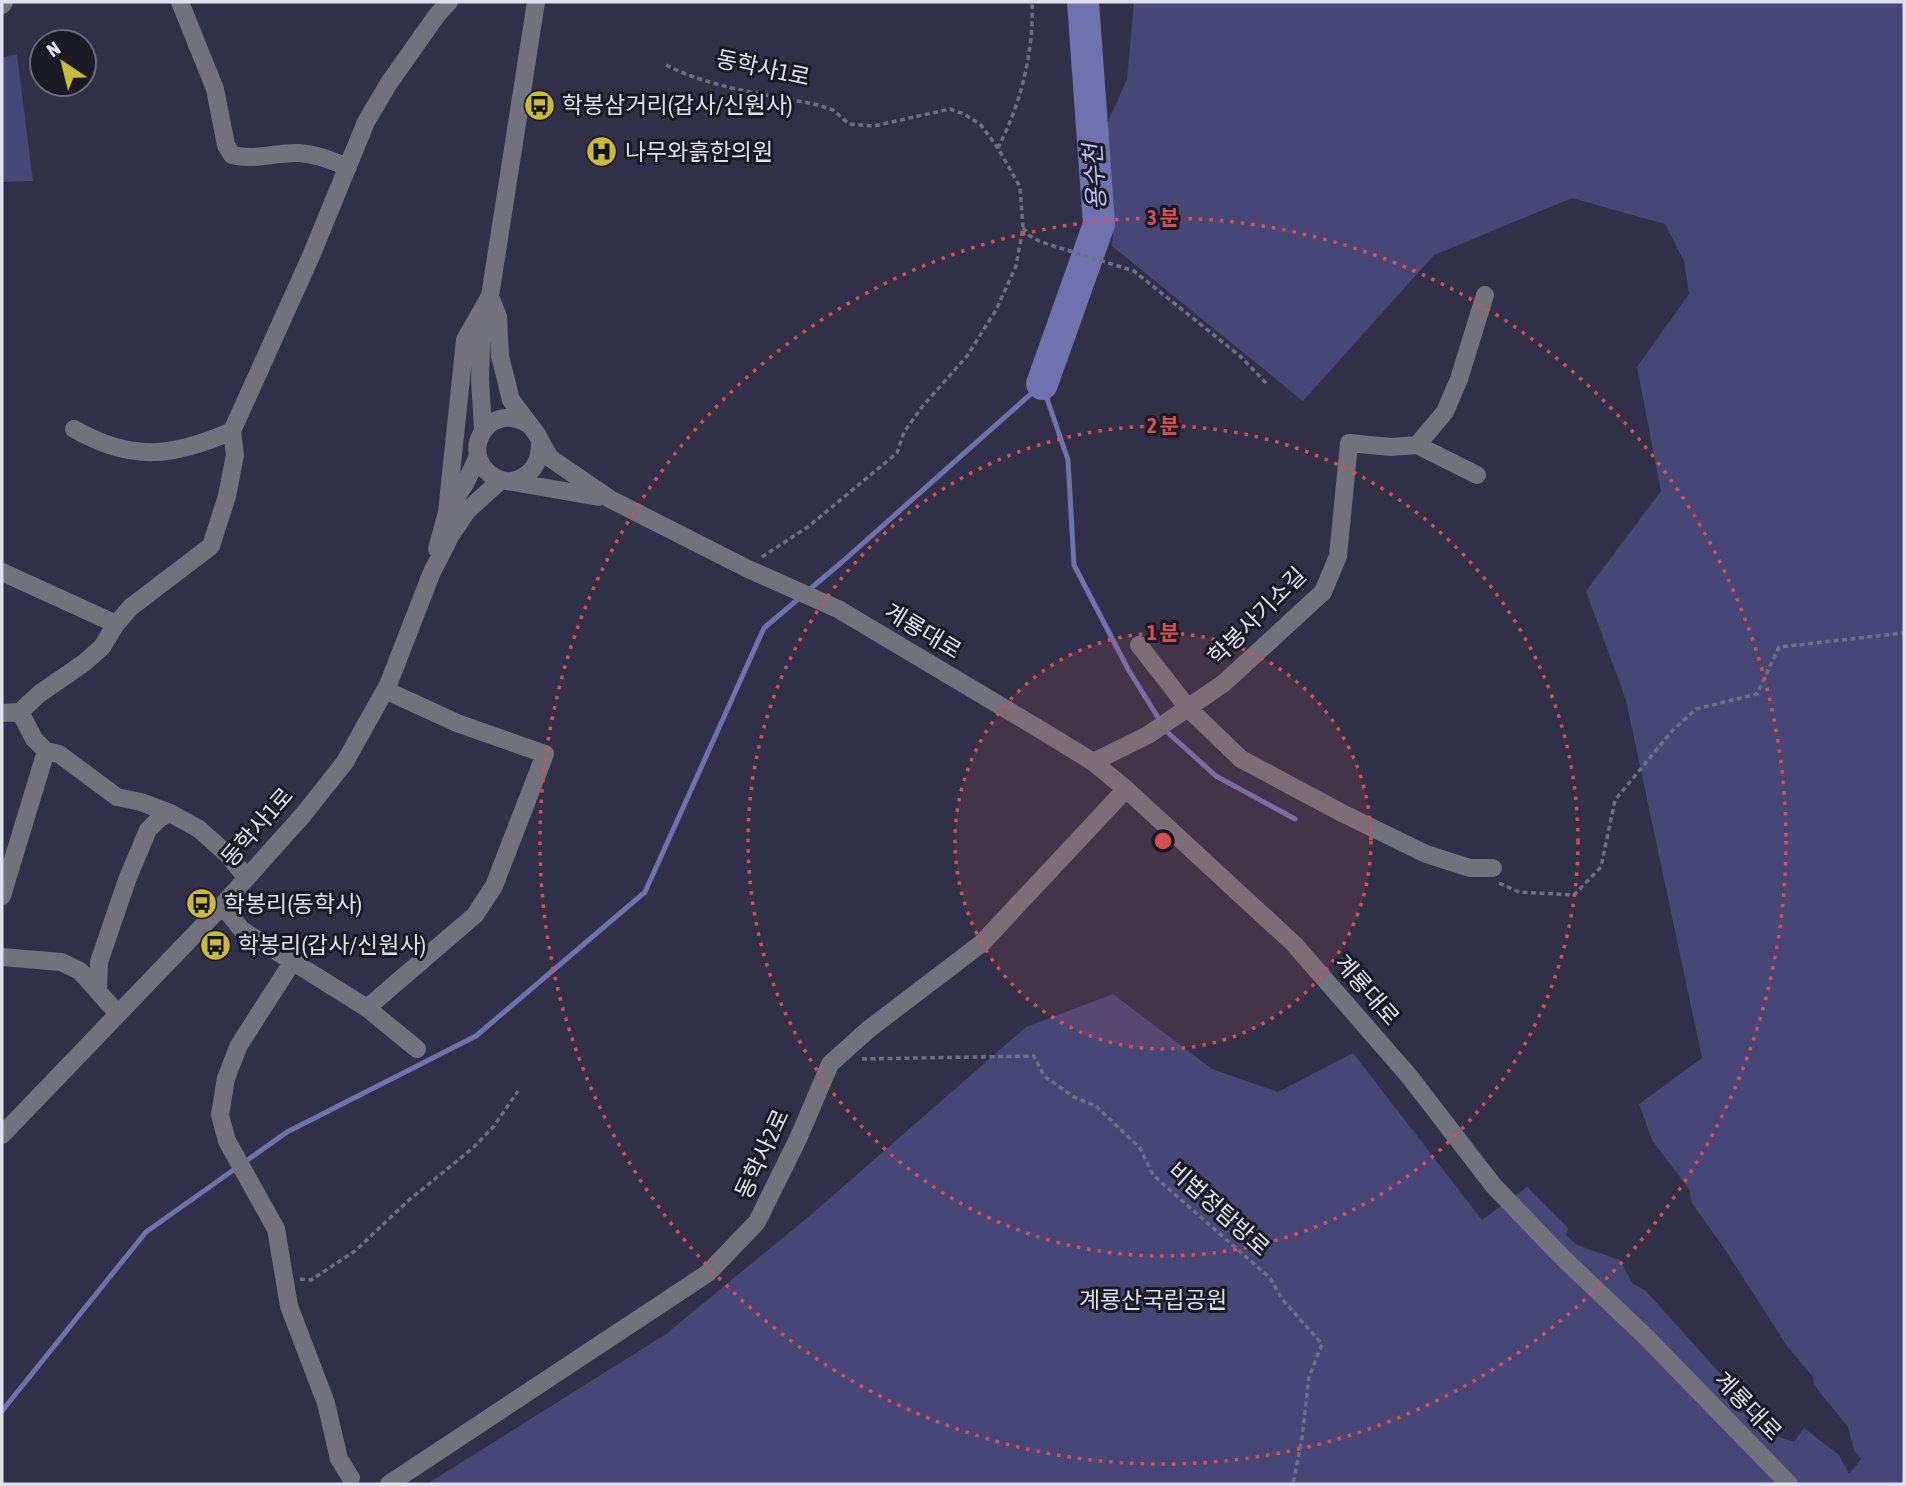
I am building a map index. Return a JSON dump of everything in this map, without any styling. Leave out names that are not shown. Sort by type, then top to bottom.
[{"type":"street","points":[[180,2],[215,89],[226,145],[232,155],[241,158],[298,153],[319,156],[348,167]]},
{"type":"street","points":[[246,877],[227,854],[199,829],[170,813],[141,802],[117,797],[59,754],[46,751],[11,713],[84,663],[102,646],[131,607],[211,547],[227,496],[235,455],[232,431],[311,256],[366,122],[389,83],[449,2]]},
{"type":"street","points":[[432,572],[447,512],[465,340],[490,296],[536,2]]},
{"type":"street","points":[[1417,445],[1445,411],[1459,379],[1485,295]]},
{"type":"street","points":[[490,296],[498,317],[500,356],[511,400],[550,458],[610,499],[748,569]]},
{"type":"street","points":[[482,312],[480,357],[483,430]]},
{"type":"street","points":[[530,425],[511,417],[500,418],[483,430],[478,439],[478,456],[491,476],[610,499]]},
{"type":"street","points":[[74,429],[96,442],[145,454],[180,450],[232,431]]},
{"type":"street","points":[[432,572],[467,511],[506,481],[522,478],[537,464],[540,443]]},
{"type":"street","name":"학봉사기소길","points":[[1181,713],[1224,683],[1323,592],[1338,556],[1349,443],[1391,447],[1417,445],[1477,475]]},
{"type":"street","points":[[447,512],[465,484],[478,456]]},
{"type":"street","name":"계룡대로","points":[[748,569],[838,609],[1093,762],[1126,789],[1294,944],[1409,1076],[1493,1185],[1789,1484]]},
{"type":"street","points":[[2,572],[116,624]]},
{"type":"street","name":"동학사1로","points":[[2,1135],[222,905],[303,815],[345,762],[386,690],[432,572]]},
{"type":"street","points":[[1139,645],[1181,713],[1241,759],[1426,854],[1470,868],[1493,868]]},
{"type":"street","points":[[366,1008],[475,915],[494,886],[545,754],[457,723],[386,690]]},
{"type":"street","points":[[1093,762],[1148,735],[1181,713]]},
{"type":"street","points":[[2,897],[46,751]]},
{"type":"street","name":"동학사2로","points":[[389,1484],[708,1273],[757,1222],[830,1064],[934,978],[982,943],[1126,789]]},
{"type":"street","points":[[97,990],[99,962],[127,880],[148,830],[160,818],[170,813]]},
{"type":"street","points":[[222,905],[243,930],[366,1008],[417,1049]]},
{"type":"street","points":[[2,957],[61,962],[80,971],[118,1014]]},
{"type":"street","points":[[293,961],[239,1045],[230,1067],[220,1115],[227,1141],[276,1229],[289,1306],[326,1403],[339,1459],[351,1478]]},
{"type":"path","points":[[998,148],[1010,124],[1025,79],[1033,16],[1032,2]]},
{"type":"path","name":"동학사1로","points":[[666,65],[688,76],[716,84],[818,105],[833,110],[849,124],[874,126],[950,109],[981,124],[1020,187],[1023,228],[1016,266],[996,310],[967,356],[922,407],[904,432],[897,453],[809,526],[768,555],[757,558],[748,569]]},
{"type":"path","points":[[1023,228],[1041,242],[1134,271],[1240,356],[1268,385]]},
{"type":"path","points":[[1470,868],[1519,892],[1574,895],[1601,867],[1615,800],[1672,731],[1696,709],[1757,694],[1779,647],[1904,633]]},
{"type":"path","name":"비법정탐방로","points":[[843,1053],[866,1060],[1034,1056],[1044,1076],[1074,1097],[1096,1106],[1140,1148],[1153,1175],[1270,1278],[1282,1299],[1322,1344],[1309,1377],[1293,1484]]},
{"type":"path","points":[[284,1277],[311,1280],[355,1251],[409,1200],[474,1147],[494,1126],[518,1091]]},
{"type":"green space","name":"계룡산국립공원","points":[[1134,2],[1904,2],[1904,1484],[427,1484],[666,1334],[813,1213],[1026,1027],[1113,994],[1212,1069],[1278,1092],[1353,1053],[1482,1220],[1527,1187],[1568,1228],[1566,1235],[1577,1245],[1620,1260],[1632,1283],[1646,1291],[1725,1379],[1766,1419],[1764,1424],[1774,1435],[1794,1442],[1804,1428],[1839,1455],[1849,1474],[1861,1459],[1854,1450],[1848,1427],[1814,1385],[1813,1377],[1787,1346],[1692,1203],[1689,1189],[1652,1140],[1639,1104],[1702,1058],[1626,700],[1586,591],[1661,491],[1637,367],[1689,294],[1684,261],[1665,224],[1572,198],[1434,255],[1303,401],[1112,246],[1114,221],[1102,187],[1099,155],[1104,131],[1127,79]]},
{"type":"green space","points":[[17,54],[33,181],[2,182],[2,58]]},
{"type":"waterway","name":"용수천","points":[[1042,384],[1099,224],[1083,2]]},
{"type":"waterway","points":[[2,1411],[146,1232],[287,1132],[476,1036],[645,892],[764,628],[1042,384],[1068,460],[1074,565],[1128,669],[1167,732],[1216,776],[1295,819]]},
{"type":"place","name":"학봉삼거리(갑사/신원사)","points":[[539,105]]},
{"type":"place","name":"나무와흙한의원","points":[[602,152]]},
{"type":"place","name":"학봉리(동학사)","points":[[201,904]]},
{"type":"place","name":"학봉리(갑사/신원사)","points":[[215,945]]}]
